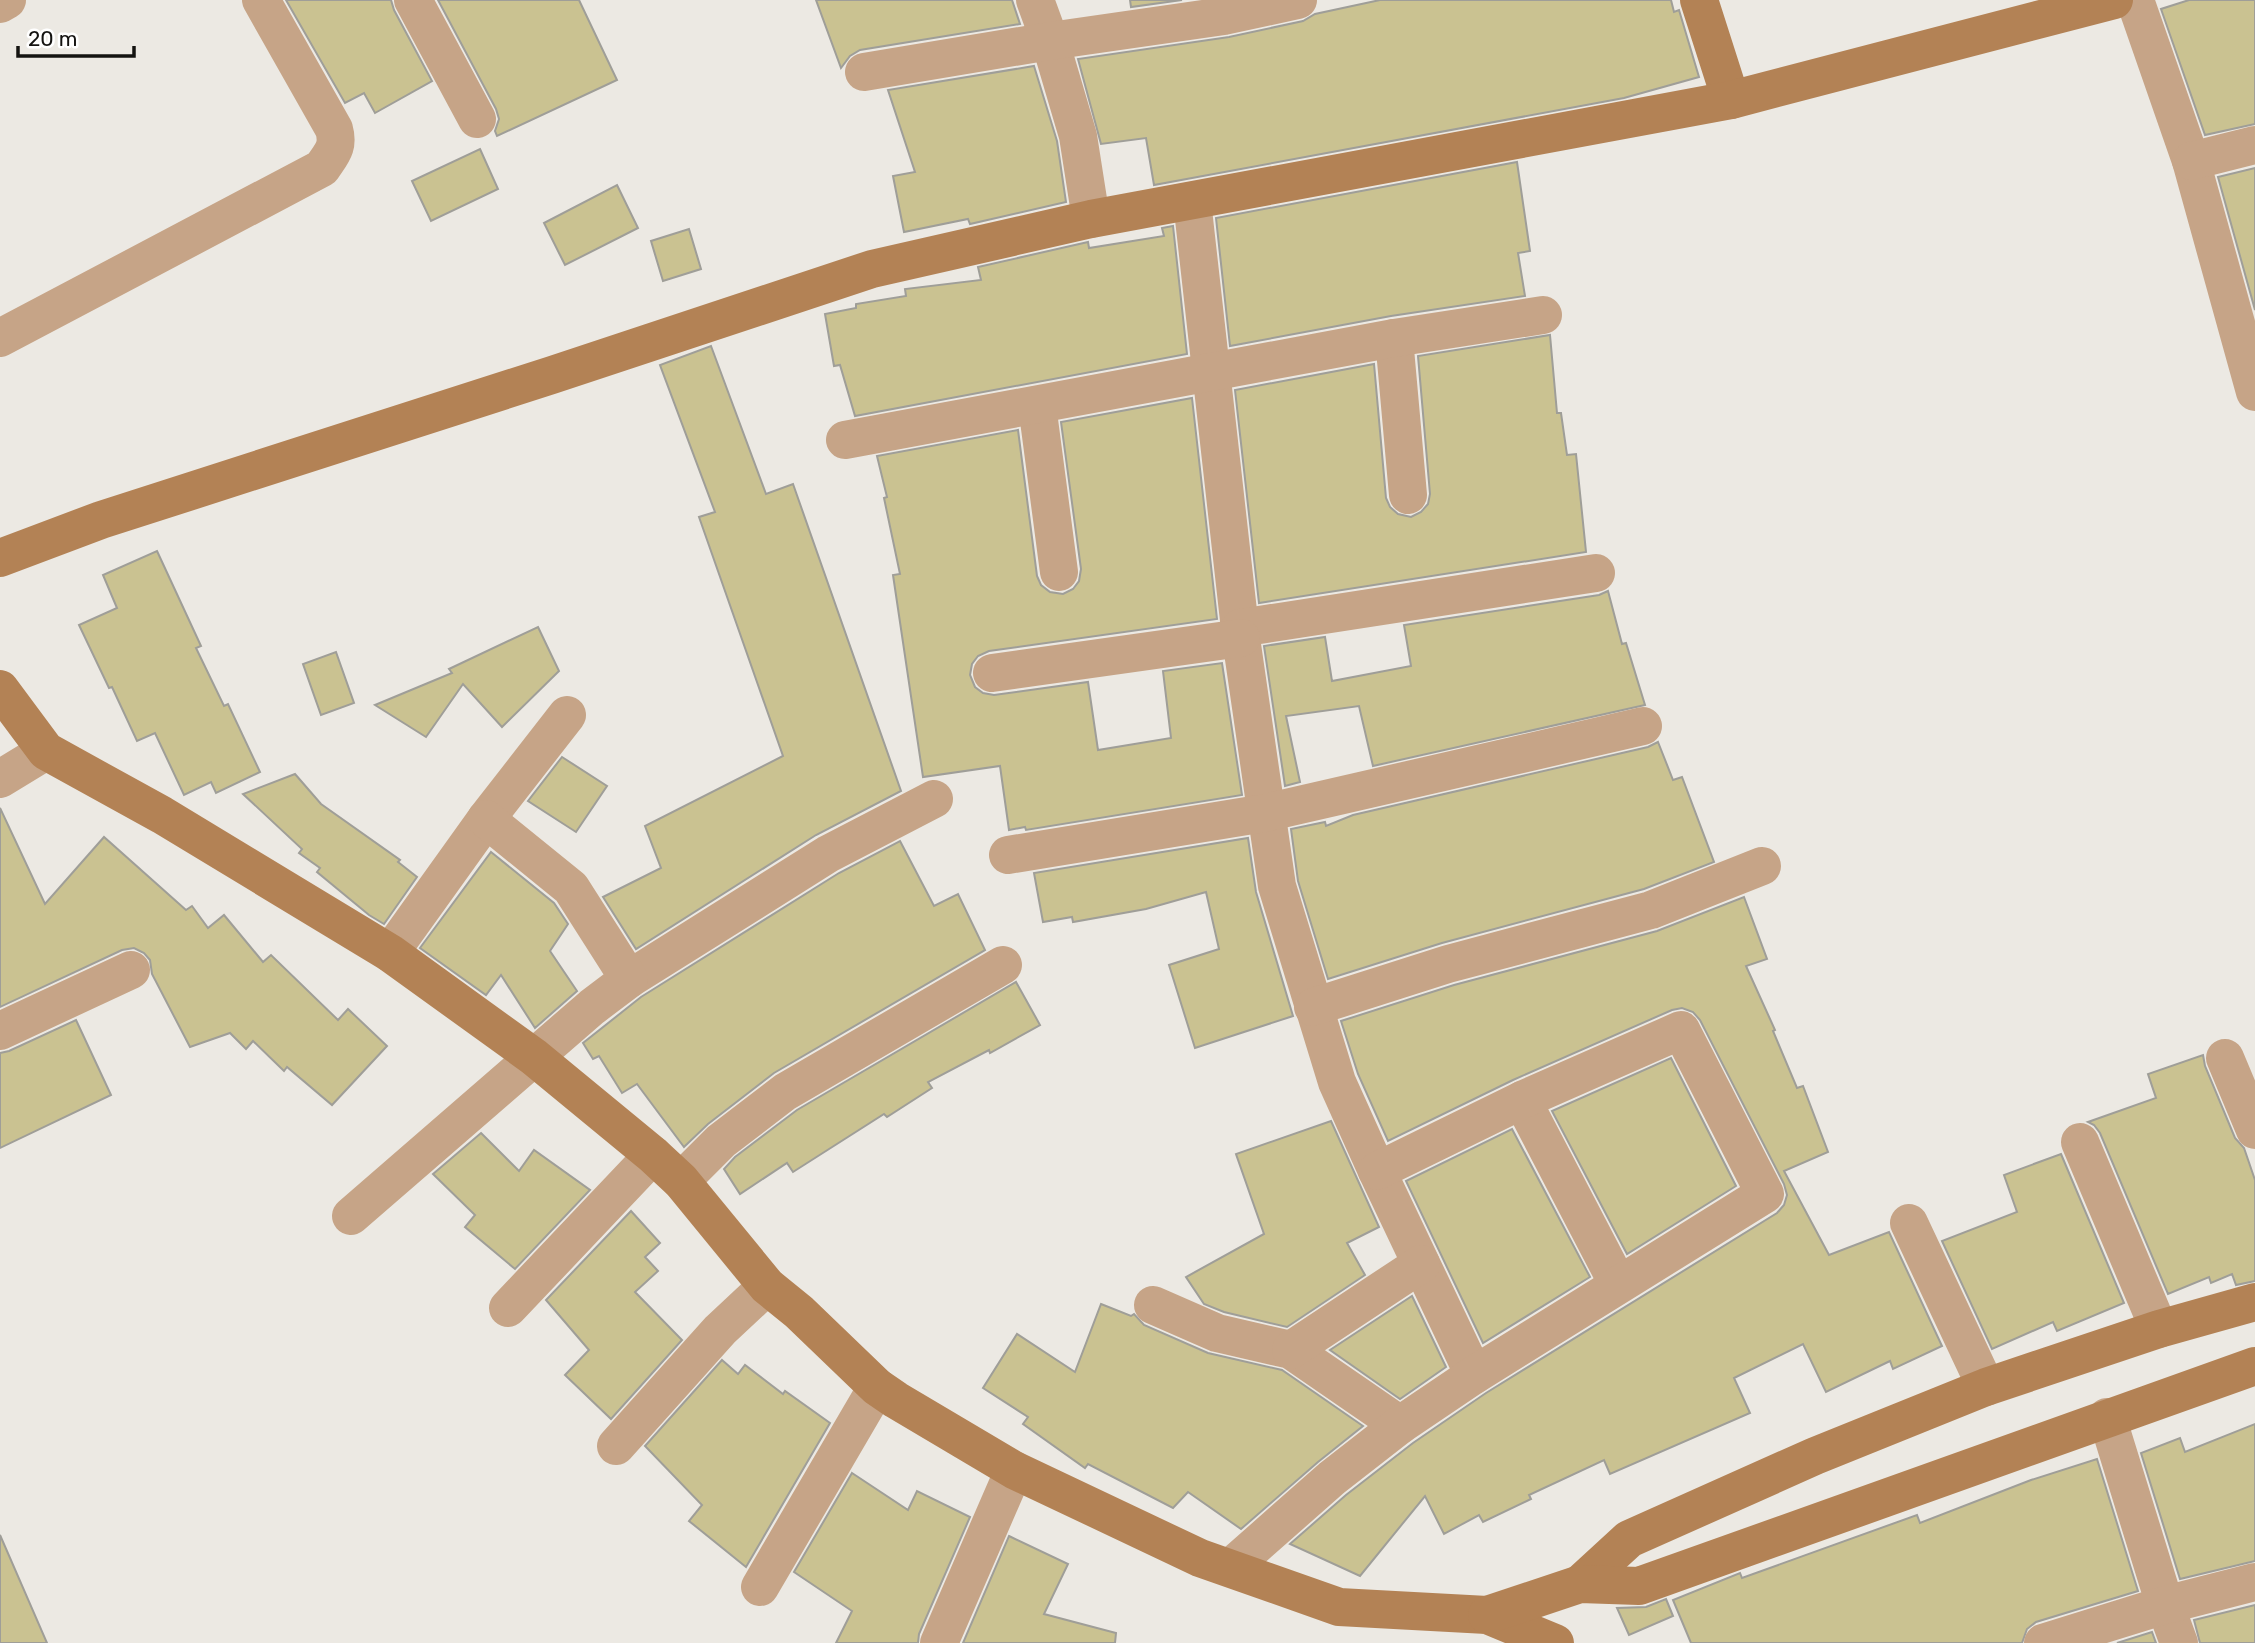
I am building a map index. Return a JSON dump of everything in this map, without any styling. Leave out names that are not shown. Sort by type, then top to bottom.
[{"type":"street","points":[[0,4],[8,0]]},
{"type":"street","points":[[0,338],[321,168],[333,152],[337,141],[334,129],[261,0]]},
{"type":"street","points":[[413,0],[477,119]]},
{"type":"street","points":[[1034,0],[1050,41],[1078,136],[1091,219]]},
{"type":"street","points":[[864,72],[1050,41],[1222,8],[1298,0]]},
{"type":"street","points":[[1699,0],[1731,100]]},
{"type":"street","points":[[0,558],[101,520],[872,269],[1091,219],[1731,100],[2114,0]]},
{"type":"street","points":[[2135,0],[2191,161],[2255,392]]},
{"type":"street","points":[[2191,161],[2255,145]]},
{"type":"street","points":[[1192,201],[1241,633],[1277,886],[1337,1082],[1475,1375]]},
{"type":"street","points":[[845,440],[1394,338],[1543,315]]},
{"type":"street","points":[[1394,338],[1408,495]]},
{"type":"street","points":[[1037,405],[1059,572]]},
{"type":"street","points":[[992,673],[1596,573]]},
{"type":"street","points":[[0,690],[46,751],[162,815],[390,953],[534,1057],[681,1181],[767,1286],[799,1312],[877,1387],[1014,1469],[1199,1558],[1339,1607],[1487,1615],[1555,1643]]},
{"type":"street","points":[[390,953],[486,819],[567,715]]},
{"type":"street","points":[[1008,855],[1265,813],[1643,726]]},
{"type":"street","points":[[0,779],[46,751]]},
{"type":"street","points":[[351,1216],[592,1007],[629,979],[828,854],[934,799]]},
{"type":"street","points":[[486,819],[571,888],[629,979]]},
{"type":"street","points":[[1313,1007],[1448,964],[1651,910],[1762,866]]},
{"type":"street","points":[[681,1181],[720,1141],[785,1092],[1003,965]]},
{"type":"street","points":[[0,1031],[131,970]]},
{"type":"street","points":[[1230,1568],[1332,1478],[1400,1426],[1618,1284],[1765,1194],[1681,1030],[1522,1100],[1377,1171]]},
{"type":"street","points":[[2225,1058],[2252,1115]]},
{"type":"street","points":[[1522,1100],[1618,1284]]},
{"type":"street","points":[[2080,1142],[2159,1329]]},
{"type":"street","points":[[508,1308],[653,1155]]},
{"type":"street","points":[[1909,1223],[1986,1387]]},
{"type":"street","points":[[1292,1350],[1422,1264]]},
{"type":"street","points":[[616,1446],[720,1329],[767,1286]]},
{"type":"street","points":[[1580,1584],[1629,1539],[1815,1456],[1986,1387],[2159,1329],[2255,1302]]},
{"type":"street","points":[[1153,1305],[1217,1334],[1292,1350],[1400,1426]]},
{"type":"street","points":[[1487,1615],[1580,1584],[1639,1586],[2255,1366]]},
{"type":"street","points":[[760,1587],[877,1387]]},
{"type":"street","points":[[2107,1417],[2179,1643]]},
{"type":"street","points":[[939,1643],[1014,1469]]},
{"type":"street","points":[[2043,1643],[2165,1605],[2255,1582]]},
{"type":"building","points":[[286,0],[391,0],[432,81],[375,113],[364,93],[345,103]]},
{"type":"building","points":[[438,0],[579,0],[617,80],[497,136],[495,131],[499,119],[496,109]]},
{"type":"building","points":[[816,0],[1012,0],[1020,24],[860,50],[850,56],[841,68]]},
{"type":"building","points":[[1130,0],[1182,0],[1131,7]]},
{"type":"building","points":[[1380,0],[1671,0],[1674,12],[1679,10],[1699,77],[1624,98],[1154,185],[1146,138],[1101,144],[1078,59],[1229,37]]},
{"type":"building","points":[[2189,0],[2255,0],[2255,124],[2205,135],[2161,9]]},
{"type":"building","points":[[1034,66],[1057,141],[1066,202],[970,224],[968,219],[904,232],[893,176],[915,172],[888,90]]},
{"type":"building","points":[[480,149],[498,189],[431,221],[412,181]]},
{"type":"building","points":[[1517,162],[1530,251],[1518,253],[1525,296],[1391,316],[1230,346],[1216,218]]},
{"type":"building","points":[[2255,168],[2255,310],[2218,177]]},
{"type":"building","points":[[617,185],[638,228],[565,265],[544,223]]},
{"type":"building","points":[[1173,226],[1187,354],[855,416],[840,365],[834,366],[825,314],[856,308],[856,304],[906,296],[905,289],[981,280],[978,267],[1088,242],[1089,248],[1164,236],[1162,228]]},
{"type":"building","points":[[689,229],[701,269],[663,281],[651,241]]},
{"type":"building","points":[[1550,335],[1557,413],[1561,413],[1567,455],[1576,454],[1586,552],[1259,603],[1235,390],[1374,364],[1386,498],[1390,507],[1398,514],[1411,517],[1421,512],[1428,504],[1430,494],[1418,356]]},
{"type":"building","points":[[711,346],[766,494],[793,484],[901,791],[816,835],[636,949],[603,897],[661,868],[645,826],[783,756],[699,517],[715,512],[660,365]]},
{"type":"building","points":[[1192,398],[1217,619],[989,651],[978,656],[972,664],[970,675],[975,687],[983,693],[994,695],[1088,682],[1098,750],[1171,738],[1163,671],[1222,663],[1242,795],[1026,830],[1025,827],[1009,830],[1000,766],[923,777],[893,575],[900,574],[877,456],[1018,430],[1037,576],[1041,585],[1050,592],[1063,594],[1073,589],[1079,581],[1081,569],[1061,422]]},
{"type":"building","points":[[157,551],[201,646],[196,648],[224,706],[228,704],[260,772],[216,793],[211,782],[184,795],[155,733],[137,741],[79,625],[117,608],[103,575]]},
{"type":"building","points":[[1608,591],[1622,644],[1626,643],[1645,705],[1373,766],[1359,706],[1286,716],[1300,782],[1285,786],[1264,646],[1325,637],[1332,681],[1411,666],[1404,625],[1599,595]]},
{"type":"building","points":[[538,627],[559,671],[502,727],[463,684],[426,737],[375,705],[452,673],[449,669]]},
{"type":"building","points":[[336,652],[354,703],[321,715],[303,664]]},
{"type":"building","points":[[1658,742],[1673,780],[1682,777],[1714,862],[1644,889],[1442,943],[1328,979],[1298,881],[1291,829],[1325,822],[1326,826],[1353,815],[1648,747]]},
{"type":"building","points":[[562,757],[607,786],[576,832],[528,801]]},
{"type":"building","points":[[295,774],[321,804],[400,860],[398,862],[417,877],[384,924],[317,872],[320,868],[299,853],[302,849],[243,794]]},
{"type":"building","points":[[0,808],[45,904],[104,837],[186,910],[192,906],[208,928],[224,915],[263,962],[271,955],[338,1020],[348,1009],[387,1046],[332,1105],[287,1067],[284,1071],[253,1041],[246,1049],[230,1033],[190,1047],[152,974],[150,960],[134,948],[122,950],[0,1007]]},
{"type":"building","points":[[1248,838],[1256,892],[1293,1016],[1195,1048],[1169,965],[1219,949],[1206,892],[1146,909],[1073,922],[1072,917],[1043,922],[1034,873]]},
{"type":"building","points":[[900,841],[934,906],[958,894],[985,950],[774,1073],[708,1124],[684,1147],[637,1084],[622,1093],[599,1056],[593,1059],[583,1043],[641,997],[839,873]]},
{"type":"building","points":[[491,852],[554,903],[568,924],[550,951],[577,991],[535,1028],[501,975],[486,995],[420,948]]},
{"type":"building","points":[[1744,897],[1767,959],[1746,966],[1797,1088],[1803,1086],[1828,1152],[1784,1171],[1829,1255],[1889,1232],[1942,1346],[1893,1369],[1890,1361],[1826,1392],[1803,1344],[1734,1378],[1750,1413],[1610,1474],[1604,1460],[1529,1495],[1531,1499],[1483,1522],[1479,1515],[1444,1534],[1425,1496],[1360,1576],[1290,1544],[1346,1495],[1413,1443],[1486,1393],[1777,1213],[1784,1205],[1787,1195],[1784,1184],[1700,1020],[1693,1012],[1682,1008],[1672,1010],[1513,1080],[1388,1141],[1358,1074],[1341,1021],[1454,985],[1657,931]]},
{"type":"building","points":[[1016,982],[1040,1025],[990,1053],[989,1050],[928,1082],[932,1088],[887,1117],[884,1114],[793,1172],[787,1163],[740,1194],[724,1169],[735,1157],[797,1110]]},
{"type":"building","points":[[76,1020],[111,1095],[0,1148],[0,1053]]},
{"type":"building","points":[[2203,1055],[2205,1066],[2235,1138],[2244,1148],[2255,1180],[2255,1281],[2236,1285],[2232,1274],[2211,1283],[2209,1277],[2168,1294],[2100,1133],[2088,1122],[2156,1098],[2148,1074]]},
{"type":"building","points":[[1671,1058],[1736,1186],[1627,1254],[1552,1111]]},
{"type":"building","points":[[1331,1121],[1379,1227],[1347,1243],[1365,1275],[1287,1327],[1224,1312],[1204,1304],[1186,1277],[1264,1234],[1236,1154]]},
{"type":"building","points":[[1512,1129],[1590,1277],[1483,1343],[1406,1181]]},
{"type":"building","points":[[481,1133],[519,1171],[534,1150],[590,1190],[515,1269],[465,1227],[475,1215],[433,1174]]},
{"type":"building","points":[[2061,1154],[2124,1303],[2057,1331],[2053,1322],[1992,1349],[1942,1241],[2017,1212],[2004,1175]]},
{"type":"building","points":[[631,1211],[660,1243],[645,1257],[658,1271],[635,1292],[682,1340],[611,1419],[565,1375],[589,1350],[546,1300]]},
{"type":"building","points":[[1412,1296],[1446,1367],[1400,1399],[1330,1350]]},
{"type":"building","points":[[1101,1304],[1131,1316],[1134,1314],[1144,1325],[1208,1353],[1282,1370],[1363,1426],[1241,1529],[1188,1492],[1173,1508],[1088,1464],[1085,1468],[1023,1424],[1028,1417],[983,1388],[1017,1334],[1075,1372]]},
{"type":"building","points":[[722,1360],[738,1374],[745,1365],[783,1394],[785,1391],[830,1423],[746,1567],[689,1521],[702,1505],[645,1446]]},
{"type":"building","points":[[2255,1424],[2255,1561],[2180,1579],[2141,1453],[2180,1438],[2185,1452]]},
{"type":"building","points":[[2097,1459],[2138,1591],[2036,1622],[2027,1629],[2022,1643],[1691,1643],[1673,1600],[1740,1573],[1742,1578],[1917,1515],[1920,1523],[2031,1480]]},
{"type":"building","points":[[852,1473],[908,1510],[917,1491],[970,1517],[919,1634],[918,1643],[836,1643],[852,1611],[794,1572]]},
{"type":"building","points":[[0,1535],[47,1643],[0,1643]]},
{"type":"building","points":[[1009,1536],[1068,1564],[1044,1614],[1116,1633],[1115,1643],[963,1643]]},
{"type":"building","points":[[1666,1599],[1673,1616],[1629,1635],[1617,1608],[1646,1607]]},
{"type":"building","points":[[2255,1605],[2255,1643],[2200,1643],[2194,1620]]},
{"type":"building","points":[[2152,1632],[2156,1643],[2117,1643]]}]
